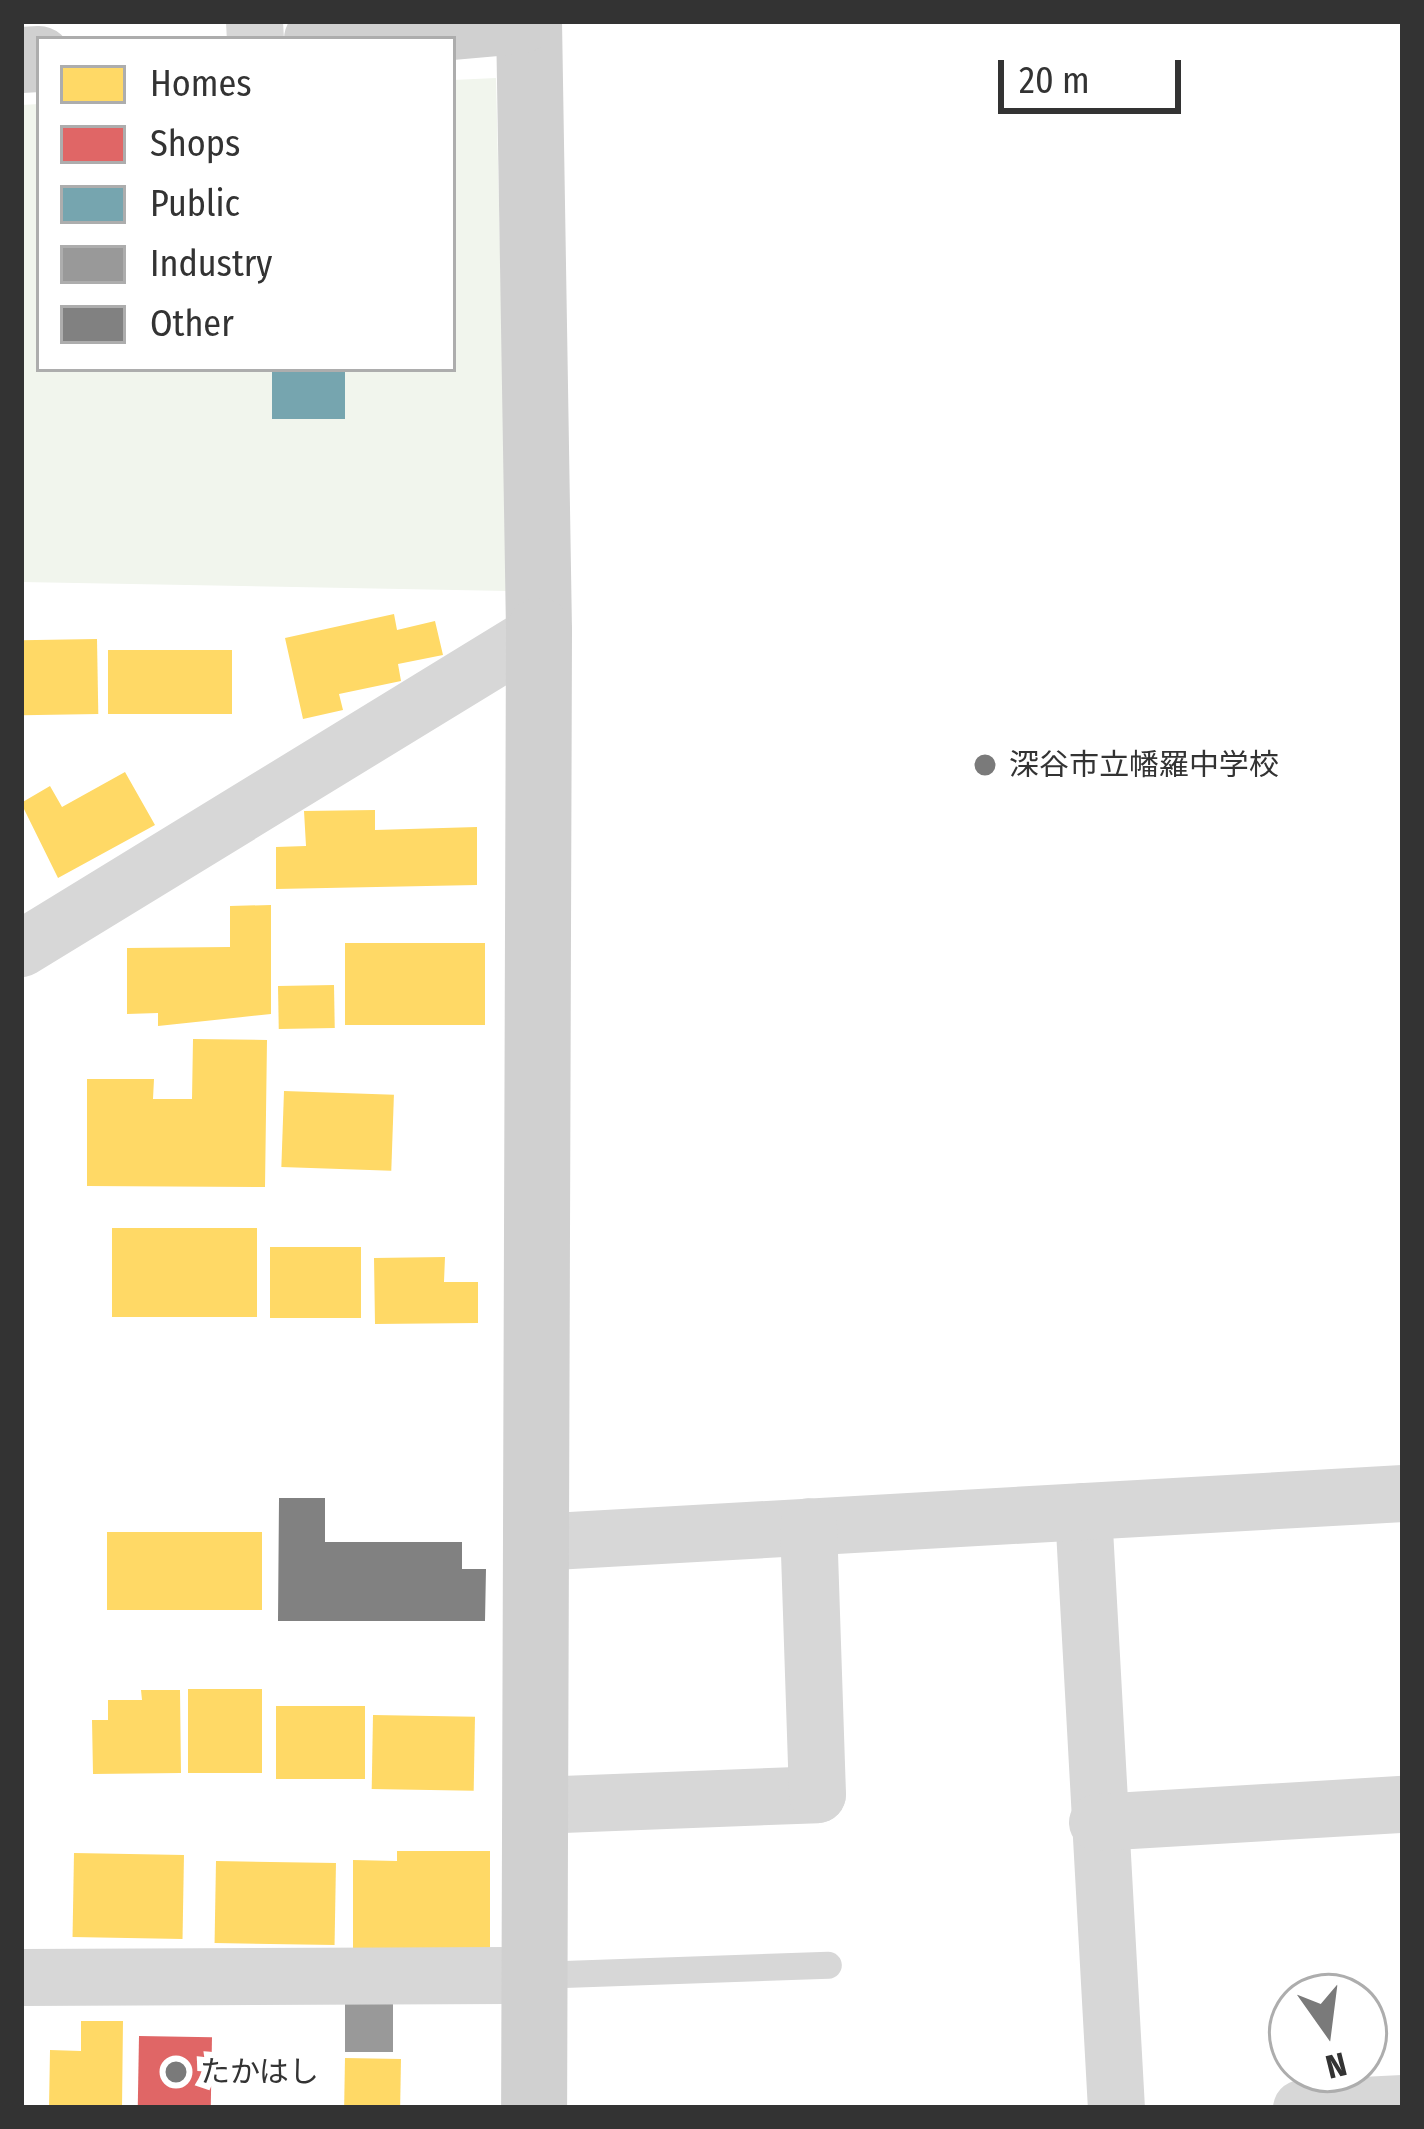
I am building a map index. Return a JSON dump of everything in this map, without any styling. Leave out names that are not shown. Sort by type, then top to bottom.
[{"type":"street","points":[[351,36],[520,21]]},
{"type":"street","points":[[529,21],[539,631],[535,2108]]},
{"type":"street","points":[[21,948],[539,631]]},
{"type":"street","points":[[535,1542],[1403,1492]]},
{"type":"street","points":[[1083,1511],[1097,1822],[1117,2108]]},
{"type":"street","points":[[536,1805],[817,1794],[808,1526]]},
{"type":"street","points":[[1097,1822],[1403,1804]]},
{"type":"street","points":[[21,1977],[535,1975]]},
{"type":"street","points":[[1301,2108],[1403,2103]]},
{"type":"lane","points":[[535,1975],[828,1965]]},
{"type":"shaded area","points":[[496,78],[508,591],[21,582],[21,105],[36,104],[36,372],[456,372],[456,80]]},
{"type":"building: Homes","points":[[394,614],[397,630],[435,621],[443,655],[398,664],[401,681],[339,694],[343,710],[303,719],[285,638]]},
{"type":"building: Homes","points":[[97,639],[98,714],[22,715],[21,640]]},
{"type":"building: Homes","points":[[108,650],[232,650],[232,714],[108,714]]},
{"type":"building: Homes","points":[[125,772],[155,825],[58,878],[21,803],[50,786],[62,807]]},
{"type":"building: Homes","points":[[375,810],[375,830],[477,827],[477,885],[276,889],[276,847],[306,846],[304,811]]},
{"type":"building: Homes","points":[[271,905],[271,1014],[158,1026],[158,1013],[127,1014],[127,948],[230,947],[230,906]]},
{"type":"building: Homes","points":[[345,943],[485,943],[485,1025],[345,1025]]},
{"type":"building: Homes","points":[[334,985],[335,1028],[279,1029],[278,986]]},
{"type":"building: Homes","points":[[193,1039],[267,1040],[265,1187],[87,1186],[87,1079],[154,1079],[153,1099],[192,1099]]},
{"type":"building: Homes","points":[[284,1091],[394,1095],[391,1171],[281,1167]]},
{"type":"building: Homes","points":[[112,1228],[257,1228],[257,1317],[112,1317]]},
{"type":"building: Homes","points":[[270,1247],[361,1247],[361,1318],[270,1318]]},
{"type":"building: Homes","points":[[445,1257],[444,1282],[478,1282],[478,1323],[375,1324],[374,1258]]},
{"type":"building: Homes","points":[[107,1532],[262,1532],[262,1610],[107,1610]]},
{"type":"building: Homes","points":[[188,1689],[262,1689],[262,1773],[188,1773]]},
{"type":"building: Homes","points":[[141,1690],[180,1690],[181,1773],[93,1774],[92,1720],[108,1720],[108,1700],[142,1700]]},
{"type":"building: Homes","points":[[276,1706],[365,1706],[365,1779],[276,1779]]},
{"type":"building: Homes","points":[[373,1715],[475,1717],[474,1791],[372,1789]]},
{"type":"building: Homes","points":[[397,1851],[490,1851],[490,1953],[353,1951],[353,1860],[397,1861]]},
{"type":"building: Homes","points":[[74,1853],[184,1855],[183,1939],[73,1937]]},
{"type":"building: Homes","points":[[216,1861],[336,1863],[335,1945],[215,1943]]},
{"type":"building: Homes","points":[[81,2021],[123,2021],[122,2108],[49,2108],[50,2050],[81,2051]]},
{"type":"building: Homes","points":[[345,2058],[401,2059],[400,2108],[344,2108]]},
{"type":"building: Shops","name":"たかはし","points":[[139,2036],[212,2037],[211,2108],[138,2108]]},
{"type":"building: Public","points":[[272,372],[345,372],[345,419],[272,419]]},
{"type":"building: Industry","points":[[345,2004],[393,2004],[393,2052],[345,2052]]},
{"type":"building: Other","points":[[279,1498],[325,1498],[325,1542],[462,1542],[462,1569],[486,1569],[485,1621],[278,1621]]},
{"type":"place","name":"深谷市立幡羅中学校","points":[[985,765]]},
{"type":"place","name":"たかはし","points":[[176,2072]]}]
